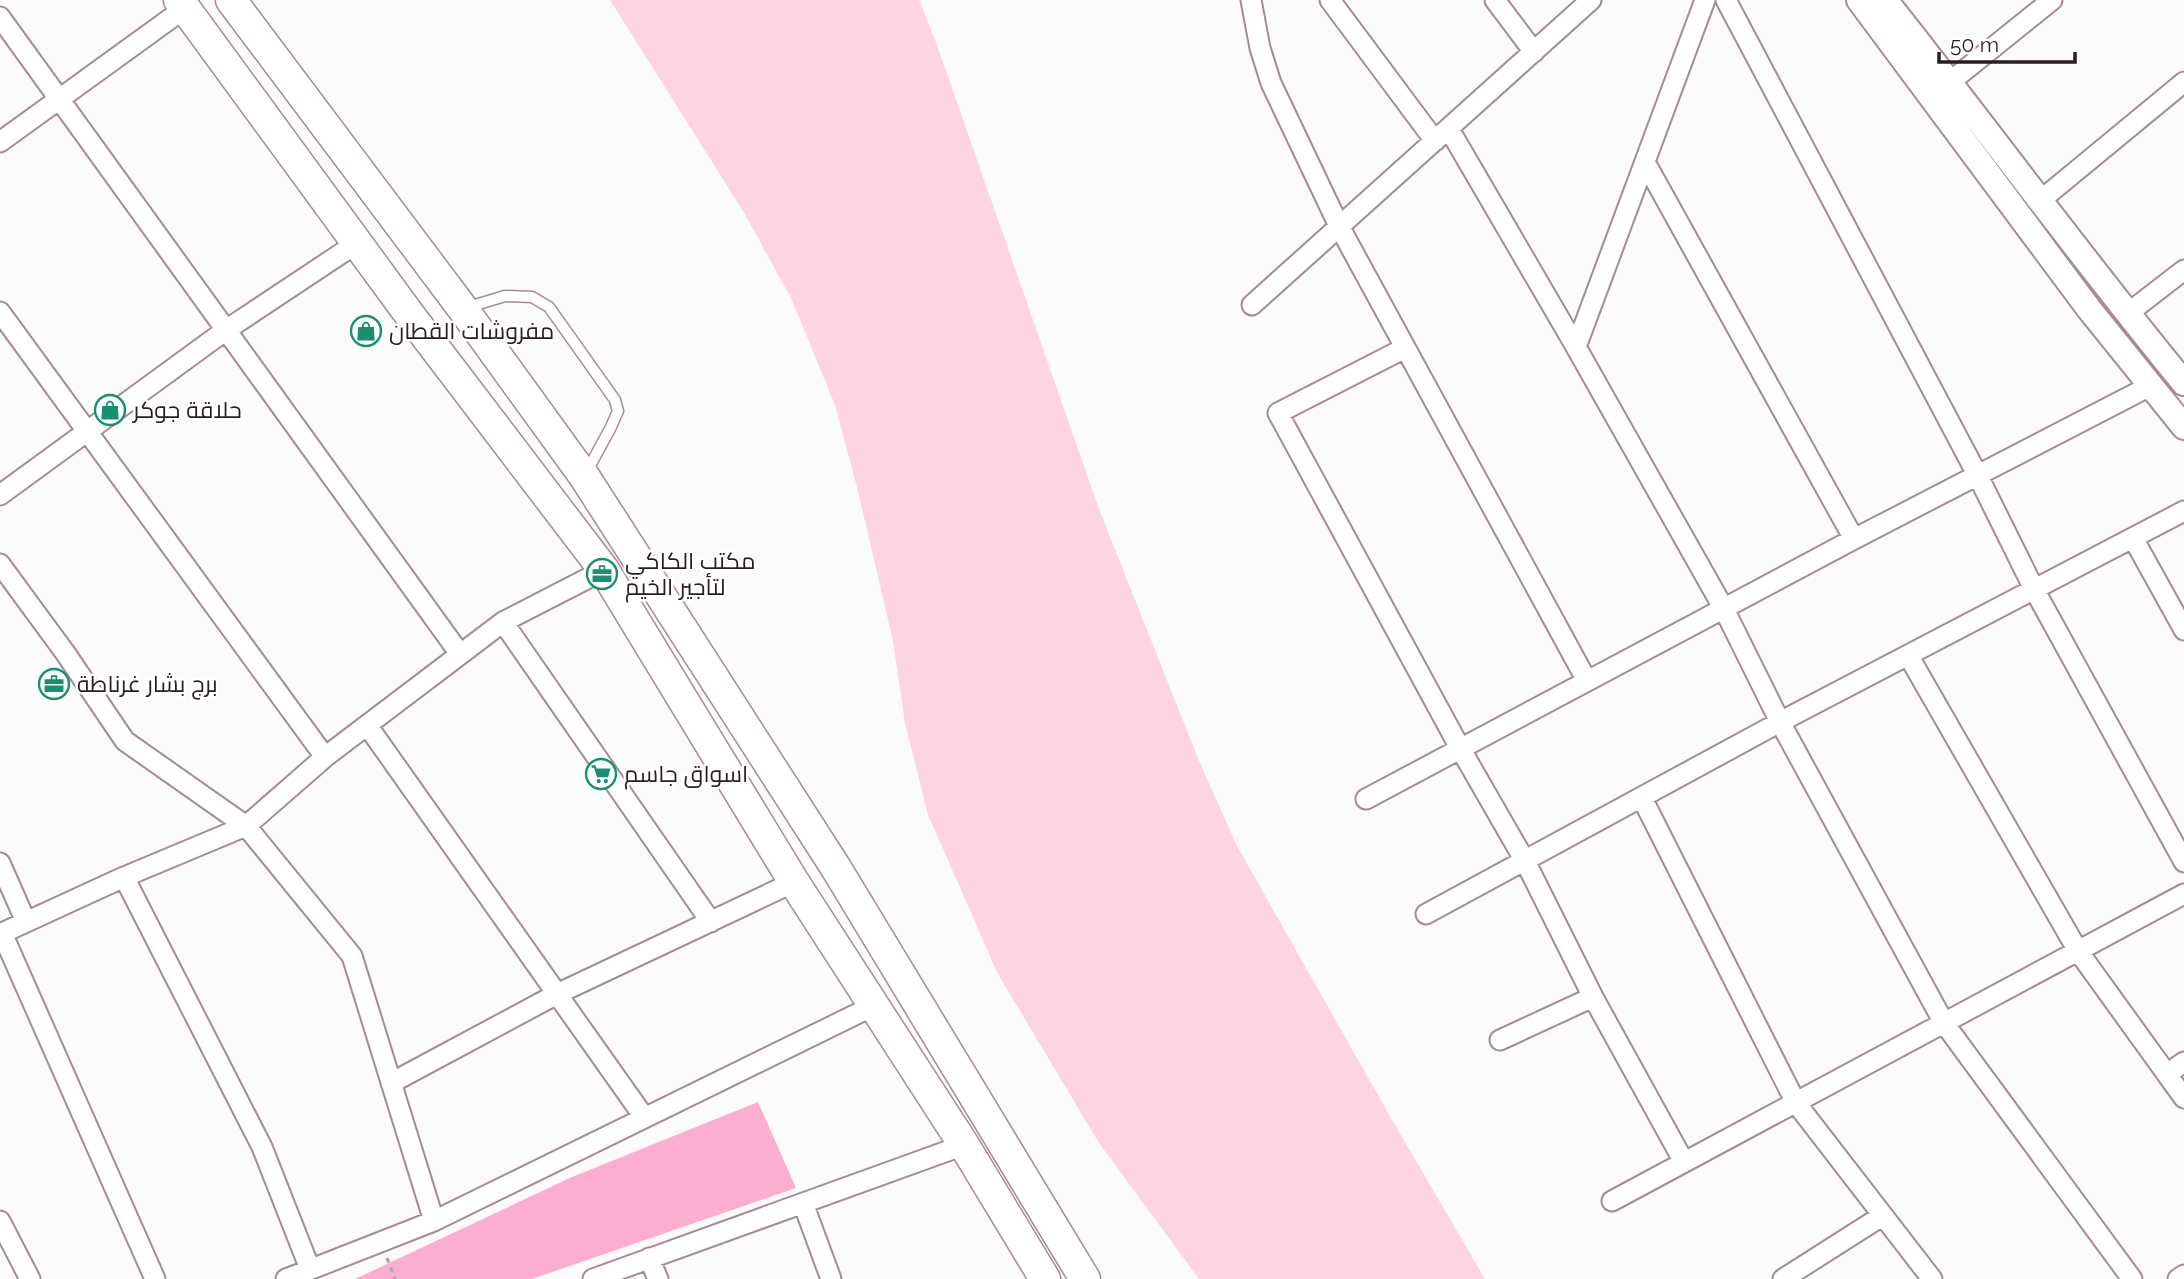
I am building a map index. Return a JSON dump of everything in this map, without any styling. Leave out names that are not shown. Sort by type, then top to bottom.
[{"type":"main road","points":[[231,0],[463,309],[584,476],[836,868],[1085,1279]]},
{"type":"main road","points":[[182,4],[451,370],[604,570],[794,882],[964,1145],[1041,1274]]},
{"type":"main road","points":[[451,370],[488,343]]},
{"type":"main road","points":[[498,431],[533,405]]},
{"type":"street","points":[[1251,0],[1260,48],[1271,83],[1339,226],[1587,681]]},
{"type":"street","points":[[1330,0],[1442,135],[1576,347],[1724,609],[1780,722],[1944,1023],[2132,1279]]},
{"type":"street","points":[[1495,0],[1534,52]]},
{"type":"street","points":[[1252,305],[1591,0]]},
{"type":"street","points":[[1576,347],[1705,0]]},
{"type":"street","points":[[1726,0],[1978,476],[2034,589],[2184,862]]},
{"type":"street","points":[[1859,0],[2061,271],[2184,427]]},
{"type":"street","points":[[1885,0],[2127,314],[2184,383]]},
{"type":"street","points":[[1950,82],[2052,0]]},
{"type":"street","points":[[0,142],[182,4]]},
{"type":"street","points":[[0,17],[460,654]]},
{"type":"street","points":[[2041,200],[2184,82]]},
{"type":"street","points":[[1645,162],[1854,539]]},
{"type":"street","points":[[0,495],[226,330],[357,243]]},
{"type":"street","points":[[2061,271],[2083,255]]},
{"type":"street","points":[[2127,314],[2184,270]]},
{"type":"street","points":[[0,312],[325,757]]},
{"type":"street","points":[[1405,348],[1278,413],[1460,748],[1525,861],[1594,997],[1684,1162]]},
{"type":"street","points":[[1366,799],[1854,539],[2150,386]]},
{"type":"street","points":[[1426,914],[1780,722],[2184,511]]},
{"type":"street","points":[[2133,538],[2184,630]]},
{"type":"street","points":[[0,564],[125,741],[246,827],[352,956],[434,1221]]},
{"type":"street","points":[[155,1279],[1,934],[124,877],[246,827],[325,757],[503,622],[604,570]]},
{"type":"street","points":[[503,622],[710,922]]},
{"type":"street","points":[[1908,655],[2078,951],[2184,1098]]},
{"type":"street","points":[[367,725],[644,1117]]},
{"type":"street","points":[[1642,798],[1796,1102],[1932,1279]]},
{"type":"street","points":[[0,863],[26,922]]},
{"type":"street","points":[[124,877],[262,1147],[310,1269]]},
{"type":"street","points":[[391,1083],[557,994],[794,882]]},
{"type":"street","points":[[1612,1202],[2184,894]]},
{"type":"street","points":[[1500,1040],[1594,997]]},
{"type":"street","points":[[286,1279],[434,1221],[873,1006]]},
{"type":"street","points":[[2167,1074],[2184,1062]]},
{"type":"street","points":[[593,1279],[964,1145]]},
{"type":"street","points":[[803,1203],[831,1279]]},
{"type":"street","points":[[1783,1279],[1882,1216]]},
{"type":"street","points":[[0,1221],[30,1279]]},
{"type":"street","points":[[649,1258],[658,1279]]},
{"type":"street","points":[[2178,1279],[2184,1275]]},
{"type":"lane","points":[[463,309],[505,296],[532,298],[549,307],[615,400],[618,411],[584,476]]},
{"type":"shaded area","points":[[610,0],[919,0],[1099,509],[1197,756],[1237,846],[1485,1279],[1199,1279],[1099,1143],[998,974],[928,815],[905,723],[893,641],[858,491],[835,405],[791,298],[743,211]]},
{"type":"shaded area","points":[[758,1102],[796,1188],[532,1279],[355,1279],[572,1177]]},
{"type":"place","name":"مفروشات القطان","points":[[366,331]]},
{"type":"place","name":"حلاقة جوكر","points":[[110,410]]},
{"type":"place","name":"مكتب الكاكي لتأجير الخيم","points":[[602,574]]},
{"type":"place","name":"برج بشار غرناطة","points":[[54,684]]},
{"type":"place","name":"اسواق جاسم","points":[[601,774]]}]
